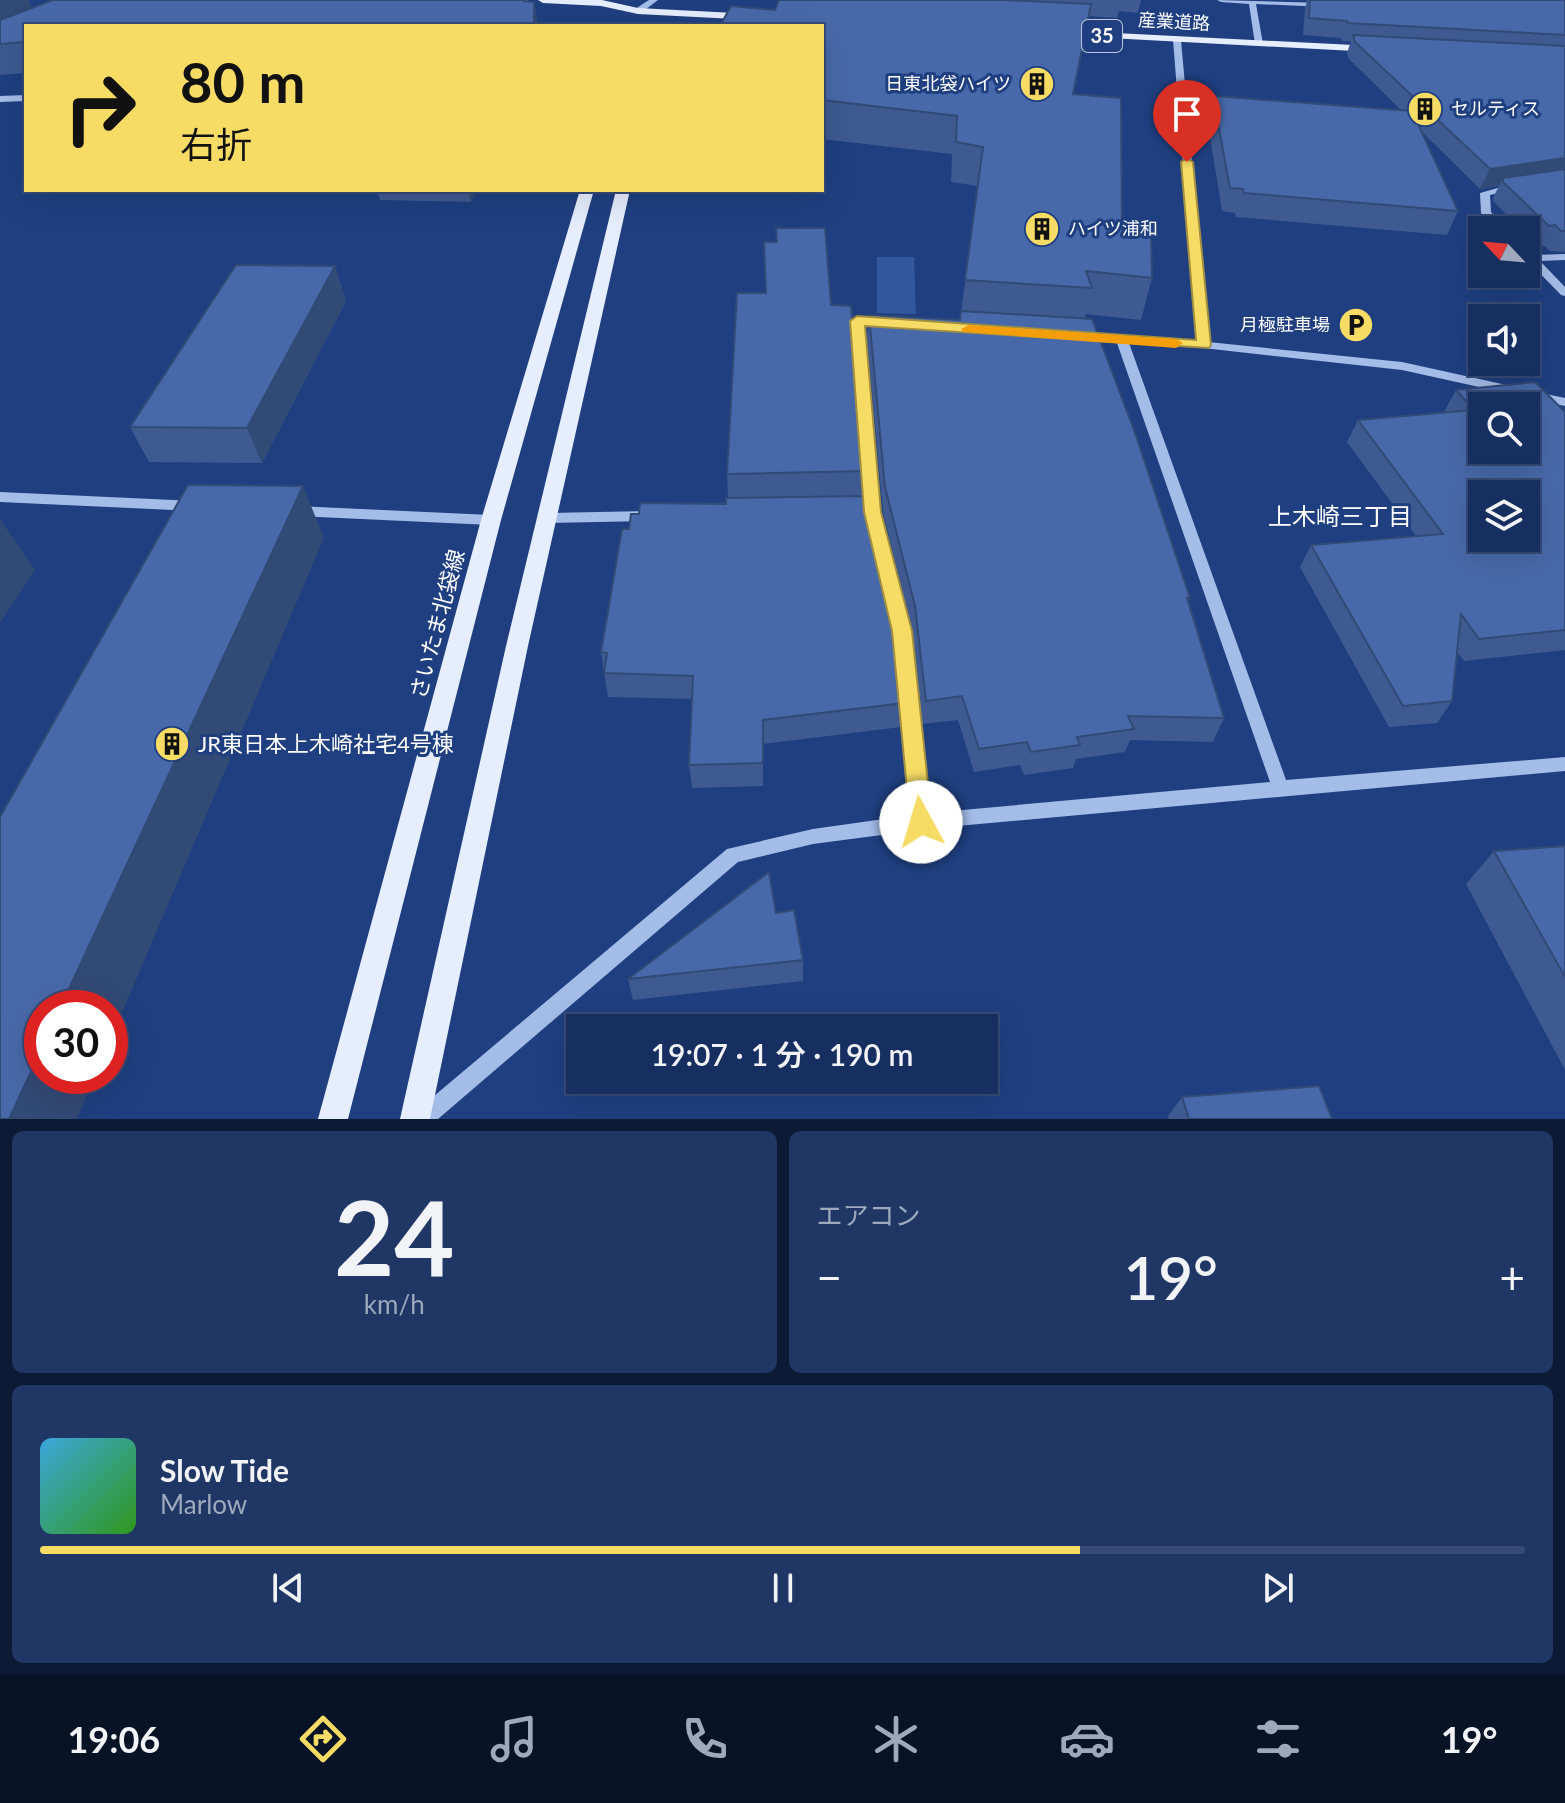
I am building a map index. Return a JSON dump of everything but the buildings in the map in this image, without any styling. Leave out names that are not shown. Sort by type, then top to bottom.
[{"type":"main road","points":[[543,0],[601,3],[638,11],[765,18]]},
{"type":"main road","points":[[591,16],[638,11]]},
{"type":"main road","points":[[635,24],[638,11]]},
{"type":"main road","points":[[638,11],[644,24]]},
{"type":"main road","name":"産業道路","points":[[1050,33],[1393,50]]},
{"type":"main road","name":"さいたま北袋線","points":[[333,1119],[491,520],[586,192]]},
{"type":"main road","points":[[415,1119],[517,646],[623,192]]},
{"type":"street","points":[[638,11],[654,0]]},
{"type":"street","points":[[1221,0],[1328,5]]},
{"type":"street","points":[[1252,1],[1259,44]]},
{"type":"street","points":[[1177,40],[1203,345]]},
{"type":"street","points":[[0,99],[24,98]]},
{"type":"street","points":[[1489,216],[1486,213],[1485,193],[1523,186]]},
{"type":"street","points":[[1540,256],[1565,257]]},
{"type":"street","points":[[1540,268],[1565,293]]},
{"type":"street","points":[[904,324],[857,321],[873,512],[902,631],[921,822]]},
{"type":"street","points":[[1075,337],[1203,345],[1402,366],[1565,402]]},
{"type":"street","points":[[1122,340],[1280,787]]},
{"type":"street","points":[[0,497],[206,507]]},
{"type":"street","points":[[285,510],[491,520]]},
{"type":"street","points":[[857,512],[873,512]]},
{"type":"street","points":[[548,518],[656,516]]},
{"type":"street","points":[[422,1119],[733,855],[789,839],[921,822],[1280,787],[1565,764]]},
{"type":"shaded area","points":[[877,257],[914,257],[916,314],[877,313]]},
{"type":"slow traffic","points":[[969,329],[1176,343]]},
{"type":"place","name":"日東北袋ハイツ","points":[[1037,84]]},
{"type":"place","name":"セルティス","points":[[1425,109]]},
{"type":"place","name":"ハイツ浦和","points":[[1042,229]]},
{"type":"place","name":"月極駐車場","points":[[1356,325]]},
{"type":"place","name":"JR東日本上木崎社宅4号棟","points":[[172,744]]},
{"type":"district","name":"上木崎三丁目","points":[[1340,517]]},
{"type":"route","points":[[921,822],[902,631],[873,512],[857,321],[1203,345],[1187,162]]}]
